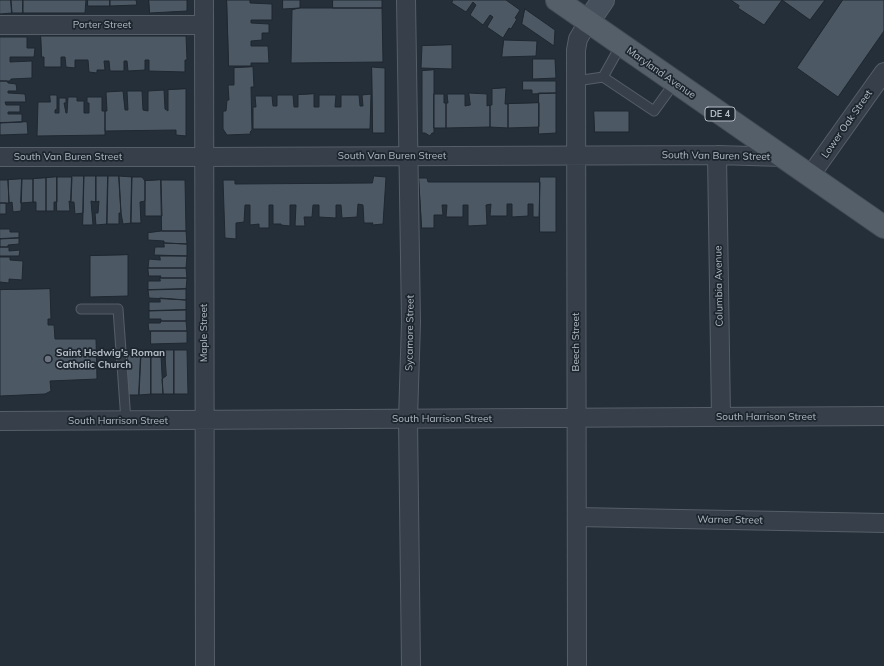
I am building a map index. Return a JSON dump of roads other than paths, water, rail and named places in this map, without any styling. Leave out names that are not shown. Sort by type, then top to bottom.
[{"type":"main road","name":"Maryland Avenue","points":[[557,0],[884,227]]},
{"type":"street","name":"Maple Street","points":[[204,0],[205,666]]},
{"type":"street","name":"Sycamore Street","points":[[406,0],[411,322],[408,419],[411,666]]},
{"type":"street","points":[[588,22],[604,0]]},
{"type":"street","name":"Beech Street","points":[[577,666],[576,50],[578,39],[588,22]]},
{"type":"street","name":"Porter Street","points":[[0,25],[204,25]]},
{"type":"street","name":"Lower Oak Street","points":[[810,176],[884,72]]},
{"type":"street","name":"South Van Buren Street","points":[[0,157],[718,155],[783,157]]},
{"type":"street","name":"Columbia Avenue","points":[[718,155],[721,417]]},
{"type":"street","name":"South Harrison Street","points":[[0,422],[884,416]]},
{"type":"street","name":"Warner Street","points":[[577,517],[884,523]]},
{"type":"lane","points":[[603,77],[622,45]]},
{"type":"lane","points":[[576,81],[603,77],[654,111],[675,82]]},
{"type":"lane","points":[[81,308],[118,309],[126,420]]},
{"type":"place","name":"Saint Hedwig's Roman Catholic Church","points":[[48,359]]}]
